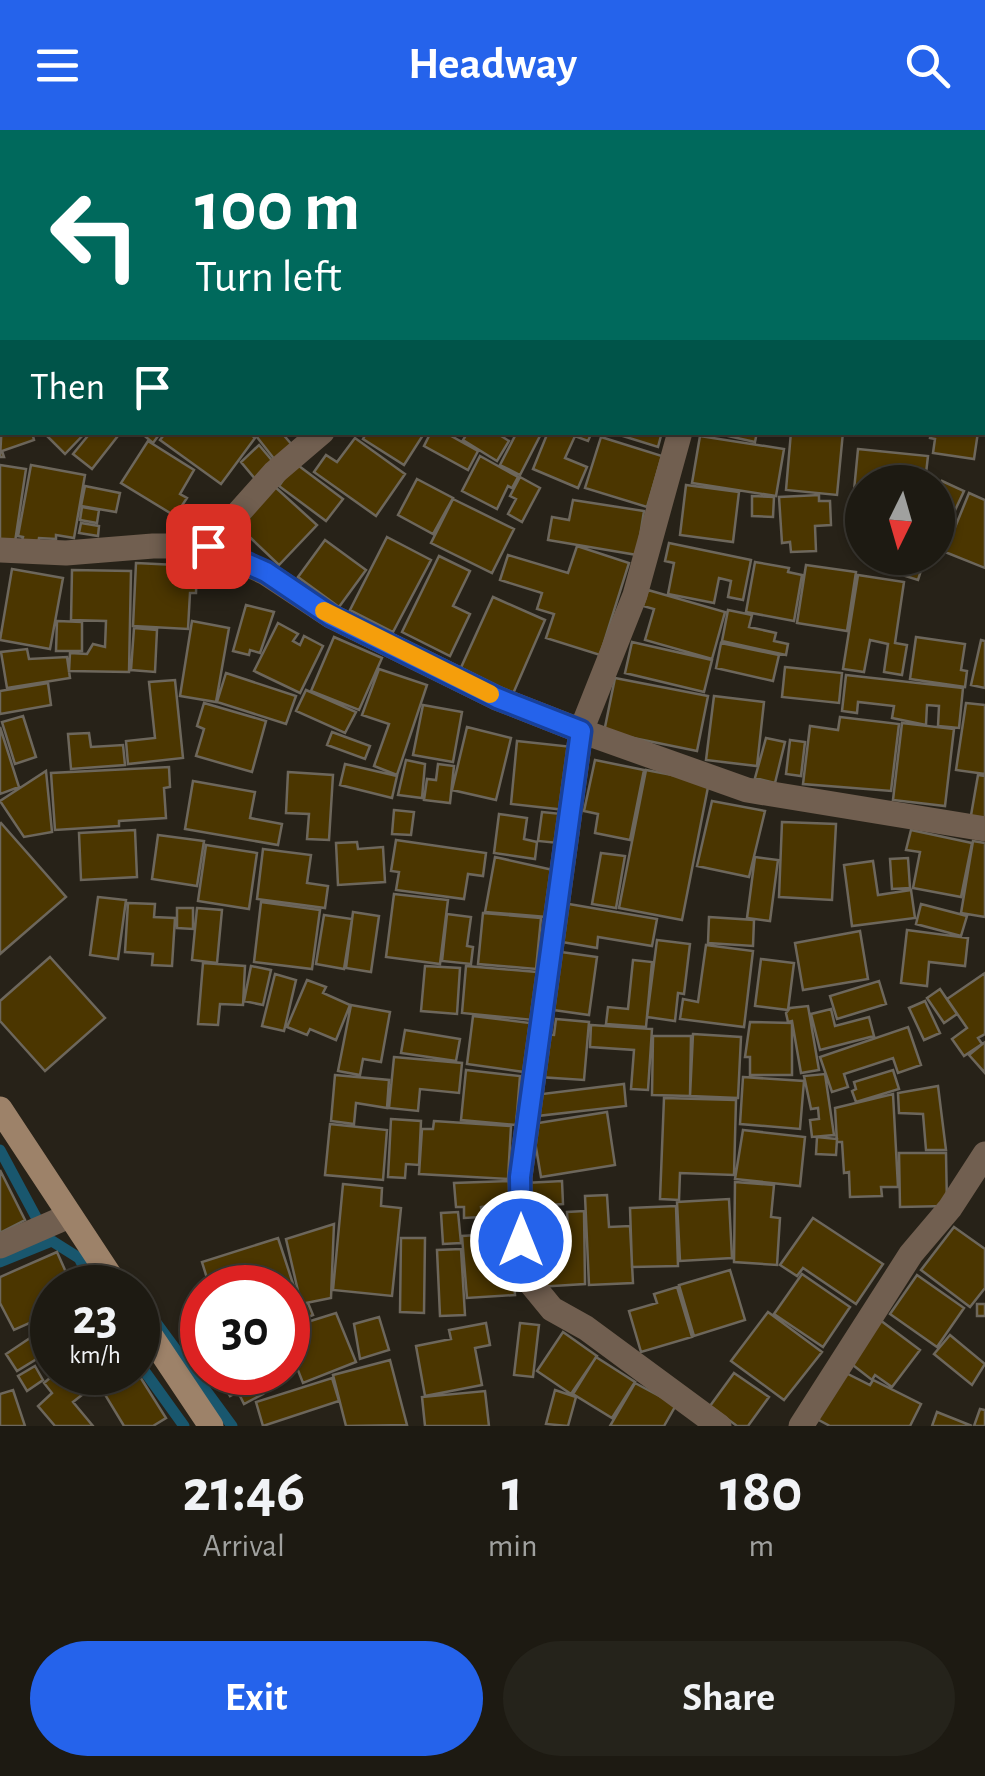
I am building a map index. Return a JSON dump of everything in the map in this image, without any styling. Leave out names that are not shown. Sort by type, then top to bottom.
[{"type":"street","points":[[208,546],[274,473],[318,435]]},
{"type":"street","points":[[679,435],[635,595],[581,731],[520,1177],[521,1241],[529,1281],[552,1310],[586,1328],[719,1426]]},
{"type":"street","points":[[0,550],[66,553],[208,546],[266,572],[331,616],[497,698],[581,731],[746,790],[985,829]]},
{"type":"street","points":[[0,1109],[102,1265]]},
{"type":"street","points":[[801,1426],[911,1254],[950,1208],[985,1154]]},
{"type":"street","points":[[0,1246],[69,1216]]},
{"type":"street","points":[[160,1350],[211,1426]]},
{"type":"building","points":[[1,435],[33,435],[34,440],[2,451],[4,457],[0,457]]},
{"type":"building","points":[[46,435],[83,435],[65,454]]},
{"type":"building","points":[[89,435],[119,435],[92,469],[73,454]]},
{"type":"building","points":[[164,435],[255,438],[221,484],[160,440]]},
{"type":"building","points":[[255,435],[284,435],[293,446],[275,460]]},
{"type":"building","points":[[365,435],[423,435],[404,465],[363,439]]},
{"type":"building","points":[[430,435],[449,435],[478,451],[468,470],[424,446]]},
{"type":"building","points":[[466,435],[500,435],[509,441],[497,461],[463,440]]},
{"type":"building","points":[[515,435],[540,435],[520,475],[500,465]]},
{"type":"building","points":[[547,435],[591,435],[588,441],[575,436],[565,458],[587,467],[578,488],[533,469]]},
{"type":"building","points":[[620,435],[661,435],[658,447]]},
{"type":"building","points":[[724,435],[756,435],[755,442]]},
{"type":"building","points":[[791,435],[843,435],[837,495],[786,490]]},
{"type":"building","points":[[978,435],[974,459],[933,453],[935,439],[930,438]]},
{"type":"building","points":[[700,436],[784,449],[776,496],[692,483]]},
{"type":"building","points":[[601,437],[662,456],[647,507],[585,488]]},
{"type":"building","points":[[355,438],[405,474],[376,516],[314,472],[326,455],[337,462]]},
{"type":"building","points":[[148,441],[194,470],[180,494],[187,498],[175,516],[121,483]]},
{"type":"building","points":[[259,445],[275,464],[256,480],[241,462]]},
{"type":"building","points":[[858,449],[928,456],[927,465],[856,465]]},
{"type":"building","points":[[480,456],[518,477],[512,488],[508,486],[497,509],[462,491]]},
{"type":"building","points":[[295,463],[343,499],[326,521],[279,486]]},
{"type":"building","points":[[0,465],[26,469],[15,542],[0,540]]},
{"type":"building","points":[[31,465],[85,475],[74,538],[56,535],[56,539],[39,538],[38,544],[22,541],[23,537],[18,536]]},
{"type":"building","points":[[520,477],[540,488],[522,522],[508,514],[516,499],[510,496]]},
{"type":"building","points":[[417,479],[453,498],[433,534],[398,515]]},
{"type":"building","points":[[686,485],[739,492],[733,542],[680,535]]},
{"type":"building","points":[[85,486],[120,493],[116,512],[81,506]]},
{"type":"building","points":[[274,486],[317,525],[279,565],[237,525]]},
{"type":"building","points":[[955,487],[964,491],[955,510]]},
{"type":"building","points":[[969,493],[985,500],[985,568],[955,556],[955,527]]},
{"type":"building","points":[[819,495],[819,501],[830,501],[831,525],[815,526],[816,551],[791,552],[790,542],[782,543],[779,497]]},
{"type":"building","points":[[752,496],[774,497],[773,517],[752,516]]},
{"type":"building","points":[[453,499],[514,529],[492,573],[431,543]]},
{"type":"building","points":[[573,500],[644,511],[637,555],[548,540],[552,517],[569,520]]},
{"type":"building","points":[[82,507],[99,510],[97,523],[80,520]]},
{"type":"building","points":[[81,523],[99,526],[98,536],[79,533]]},
{"type":"building","points":[[387,537],[431,560],[393,632],[350,610]]},
{"type":"building","points":[[325,540],[366,570],[339,607],[298,577]]},
{"type":"building","points":[[669,543],[751,560],[743,600],[728,597],[731,581],[719,578],[714,603],[668,594],[674,563],[665,561]]},
{"type":"building","points":[[577,546],[629,563],[600,655],[546,638],[554,614],[537,609],[542,593],[500,580],[508,555],[568,573]]},
{"type":"building","points":[[439,556],[470,571],[453,606],[470,614],[450,656],[402,632]]},
{"type":"building","points":[[755,562],[789,568],[788,572],[802,575],[794,621],[746,612]]},
{"type":"building","points":[[136,563],[197,566],[196,593],[190,593],[188,629],[133,626]]},
{"type":"building","points":[[806,565],[856,575],[847,631],[797,623]]},
{"type":"building","points":[[12,569],[63,578],[50,649],[0,640]]},
{"type":"building","points":[[72,570],[131,571],[129,672],[69,671],[70,653],[87,654],[93,644],[105,647],[106,621],[71,620]]},
{"type":"building","points":[[858,575],[904,582],[895,643],[907,645],[902,675],[884,672],[888,644],[870,640],[864,672],[843,669]]},
{"type":"building","points":[[648,590],[725,612],[712,659],[645,640],[654,609],[643,606]]},
{"type":"building","points":[[493,597],[545,620],[512,696],[459,672]]},
{"type":"building","points":[[246,605],[274,612],[260,653],[250,650],[249,655],[233,651]]},
{"type":"building","points":[[728,610],[752,615],[749,627],[776,633],[774,641],[788,644],[786,655],[722,641]]},
{"type":"building","points":[[57,621],[82,622],[82,651],[56,651]]},
{"type":"building","points":[[192,621],[229,628],[216,702],[180,696]]},
{"type":"building","points":[[278,623],[298,634],[293,641],[300,645],[304,636],[323,646],[300,693],[254,671]]},
{"type":"building","points":[[134,628],[157,630],[155,672],[131,670]]},
{"type":"building","points":[[334,637],[382,658],[359,710],[311,691]]},
{"type":"building","points":[[916,637],[965,644],[961,670],[967,671],[965,687],[910,679]]},
{"type":"building","points":[[981,640],[985,641],[985,688],[971,685]]},
{"type":"building","points":[[632,642],[712,660],[704,692],[625,673]]},
{"type":"building","points":[[721,643],[779,655],[773,681],[716,668]]},
{"type":"building","points":[[27,649],[29,659],[67,657],[70,678],[7,688],[1,652]]},
{"type":"building","points":[[785,667],[842,673],[839,703],[782,697]]},
{"type":"building","points":[[379,669],[427,685],[397,775],[374,766],[389,724],[362,715]]},
{"type":"building","points":[[226,673],[296,696],[286,724],[217,702]]},
{"type":"building","points":[[846,675],[963,688],[959,728],[938,726],[939,706],[927,705],[926,725],[892,718],[894,706],[858,702],[857,713],[842,711]]},
{"type":"building","points":[[615,678],[708,696],[697,751],[604,732]]},
{"type":"building","points":[[175,680],[183,758],[128,764],[126,741],[155,738],[149,682]]},
{"type":"building","points":[[48,683],[51,705],[0,714],[0,691]]},
{"type":"building","points":[[306,690],[356,712],[345,733],[296,711]]},
{"type":"building","points":[[714,696],[764,702],[757,766],[706,760]]},
{"type":"building","points":[[204,703],[266,721],[252,772],[196,756],[204,729],[197,726]]},
{"type":"building","points":[[966,703],[985,705],[985,774],[956,770]]},
{"type":"building","points":[[423,705],[462,712],[453,762],[413,755]]},
{"type":"building","points":[[23,716],[36,757],[15,764],[2,722]]},
{"type":"building","points":[[840,717],[899,724],[891,791],[803,784],[810,726],[838,730]]},
{"type":"building","points":[[902,723],[954,729],[945,806],[893,800]]},
{"type":"building","points":[[0,727],[19,787],[0,794]]},
{"type":"building","points":[[467,727],[511,738],[496,800],[452,790]]},
{"type":"building","points":[[332,732],[370,746],[365,759],[327,745]]},
{"type":"building","points":[[89,733],[91,747],[123,745],[125,765],[71,769],[68,734]]},
{"type":"building","points":[[766,738],[785,742],[775,783],[755,778]]},
{"type":"building","points":[[790,740],[805,742],[801,776],[786,774]]},
{"type":"building","points":[[517,741],[573,747],[566,810],[511,804]]},
{"type":"building","points":[[406,760],[425,764],[422,798],[398,795]]},
{"type":"building","points":[[595,760],[644,770],[630,840],[595,833],[598,814],[584,811]]},
{"type":"building","points":[[345,764],[397,776],[392,798],[340,785]]},
{"type":"building","points":[[438,764],[454,766],[450,803],[424,800],[427,779],[436,780]]},
{"type":"building","points":[[169,767],[170,787],[164,788],[166,818],[55,830],[51,773]]},
{"type":"building","points":[[646,770],[709,782],[682,920],[619,908]]},
{"type":"building","points":[[46,771],[52,832],[24,837],[0,801]]},
{"type":"building","points":[[288,772],[333,775],[329,840],[307,839],[309,814],[286,813]]},
{"type":"building","points":[[978,775],[985,776],[985,824],[970,821]]},
{"type":"building","points":[[193,781],[255,792],[250,818],[282,824],[278,845],[185,829]]},
{"type":"building","points":[[712,801],[765,811],[749,877],[697,866]]},
{"type":"building","points":[[394,810],[414,812],[411,835],[392,834]]},
{"type":"building","points":[[542,812],[562,814],[558,843],[538,841]]},
{"type":"building","points":[[499,814],[527,818],[524,839],[537,842],[535,859],[494,853]]},
{"type":"building","points":[[782,822],[836,824],[832,900],[779,897]]},
{"type":"building","points":[[0,824],[66,897],[0,954]]},
{"type":"building","points":[[135,830],[137,877],[81,880],[79,833]]},
{"type":"building","points":[[911,830],[972,843],[961,897],[913,888],[920,852],[906,850]]},
{"type":"building","points":[[158,835],[204,841],[197,886],[152,879]]},
{"type":"building","points":[[396,840],[486,853],[483,876],[468,874],[464,899],[396,890],[399,872],[391,871]]},
{"type":"building","points":[[973,841],[985,843],[985,917],[961,913]]},
{"type":"building","points":[[357,842],[358,849],[383,847],[385,882],[338,885],[336,843]]},
{"type":"building","points":[[206,845],[257,853],[249,909],[198,901]]},
{"type":"building","points":[[263,849],[311,855],[307,883],[328,886],[325,908],[257,899]]},
{"type":"building","points":[[601,853],[625,856],[616,908],[592,904]]},
{"type":"building","points":[[495,857],[553,870],[547,917],[485,912]]},
{"type":"building","points":[[755,857],[778,860],[770,921],[747,918]]},
{"type":"building","points":[[908,858],[910,888],[892,889],[890,859]]},
{"type":"building","points":[[873,861],[878,895],[911,890],[915,918],[852,926],[844,865]]},
{"type":"building","points":[[394,894],[448,900],[440,964],[386,957]]},
{"type":"building","points":[[98,897],[126,900],[118,959],[90,955]]},
{"type":"building","points":[[261,902],[320,910],[312,969],[254,962]]},
{"type":"building","points":[[128,903],[155,904],[154,917],[175,918],[172,966],[152,965],[153,954],[125,952]]},
{"type":"building","points":[[563,903],[657,919],[652,946],[598,937],[597,948],[556,941]]},
{"type":"building","points":[[921,904],[967,916],[961,936],[916,924]]},
{"type":"building","points":[[177,908],[193,908],[193,929],[177,928]]},
{"type":"building","points":[[197,908],[222,910],[217,963],[192,960]]},
{"type":"building","points":[[353,912],[379,916],[371,972],[346,968]]},
{"type":"building","points":[[483,913],[541,918],[536,969],[478,964]]},
{"type":"building","points":[[447,914],[471,917],[467,946],[473,947],[471,964],[442,961]]},
{"type":"building","points":[[324,915],[352,919],[344,969],[316,964]]},
{"type":"building","points":[[709,917],[754,920],[753,946],[708,943]]},
{"type":"building","points":[[907,930],[968,938],[965,966],[929,962],[927,986],[901,983]]},
{"type":"building","points":[[860,931],[868,979],[803,990],[795,943]]},
{"type":"building","points":[[657,940],[690,944],[684,994],[678,993],[675,1021],[647,1017]]},
{"type":"building","points":[[706,945],[753,951],[744,1027],[680,1019],[683,999],[698,1002]]},
{"type":"building","points":[[554,951],[597,957],[589,1015],[546,1009]]},
{"type":"building","points":[[50,957],[105,1018],[45,1071],[0,1021],[0,1001]]},
{"type":"building","points":[[761,959],[794,963],[788,1010],[755,1006]]},
{"type":"building","points":[[633,960],[652,962],[646,1027],[606,1024],[608,1007],[628,1009]]},
{"type":"building","points":[[203,963],[245,966],[243,1005],[220,1004],[218,1025],[198,1024]]},
{"type":"building","points":[[251,966],[271,970],[263,1005],[244,1001]]},
{"type":"building","points":[[425,966],[460,968],[457,1014],[421,1011]]},
{"type":"building","points":[[466,966],[537,972],[533,1020],[462,1013]]},
{"type":"building","points":[[985,973],[985,1034],[978,1038],[982,1044],[964,1056],[952,1039],[967,1028],[947,999]]},
{"type":"building","points":[[275,974],[296,980],[284,1031],[262,1026]]},
{"type":"building","points":[[307,980],[326,987],[323,993],[350,1005],[336,1040],[310,1029],[307,1035],[287,1027]]},
{"type":"building","points":[[879,981],[886,1004],[837,1019],[830,996]]},
{"type":"building","points":[[940,989],[957,1014],[944,1023],[927,998]]},
{"type":"building","points":[[925,1001],[940,1033],[924,1040],[909,1008]]},
{"type":"building","points":[[351,1005],[390,1012],[381,1062],[363,1059],[360,1075],[338,1071]]},
{"type":"building","points":[[808,1006],[819,1070],[801,1073],[792,1021],[788,1022],[786,1013],[790,1008]]},
{"type":"building","points":[[831,1009],[835,1026],[869,1017],[874,1036],[820,1050],[811,1014]]},
{"type":"building","points":[[473,1016],[530,1023],[524,1072],[467,1064]]},
{"type":"building","points":[[556,1019],[589,1022],[584,1080],[539,1077],[542,1034],[554,1035]]},
{"type":"building","points":[[750,1022],[792,1023],[792,1075],[750,1075],[750,1057],[745,1057]]},
{"type":"building","points":[[591,1025],[652,1029],[648,1090],[631,1089],[634,1050],[590,1047]]},
{"type":"building","points":[[908,1027],[921,1065],[898,1073],[893,1058],[844,1074],[848,1087],[832,1092],[820,1057]]},
{"type":"building","points":[[405,1030],[460,1039],[456,1061],[401,1053]]},
{"type":"building","points":[[693,1034],[741,1037],[738,1098],[690,1096]]},
{"type":"building","points":[[653,1036],[691,1036],[690,1096],[652,1095]]},
{"type":"building","points":[[985,1042],[985,1073],[969,1055]]},
{"type":"building","points":[[394,1057],[462,1063],[459,1093],[420,1089],[418,1111],[389,1108]]},
{"type":"building","points":[[466,1070],[520,1076],[516,1125],[461,1120]]},
{"type":"building","points":[[893,1070],[899,1089],[856,1102],[854,1082]]},
{"type":"building","points":[[825,1074],[834,1135],[812,1137],[810,1120],[819,1119],[818,1108],[811,1109],[804,1076]]},
{"type":"building","points":[[335,1075],[389,1080],[387,1108],[356,1103],[354,1124],[331,1121]]},
{"type":"building","points":[[743,1077],[804,1081],[800,1129],[740,1124]]},
{"type":"building","points":[[624,1084],[626,1106],[537,1116],[534,1095]]},
{"type":"building","points":[[938,1086],[946,1150],[926,1150],[923,1114],[899,1113],[898,1093]]},
{"type":"building","points":[[893,1094],[898,1187],[881,1187],[882,1196],[850,1197],[842,1142],[837,1142],[835,1108]]},
{"type":"building","points":[[664,1098],[736,1100],[734,1175],[680,1173],[679,1200],[660,1199]]},
{"type":"building","points":[[607,1112],[615,1165],[541,1177],[532,1124]]},
{"type":"building","points":[[391,1119],[421,1121],[419,1165],[406,1164],[405,1178],[388,1177]]},
{"type":"building","points":[[434,1121],[511,1126],[508,1179],[419,1174],[422,1129],[433,1129]]},
{"type":"building","points":[[330,1124],[387,1130],[383,1180],[325,1175]]},
{"type":"building","points":[[743,1130],[805,1137],[800,1186],[735,1179]]},
{"type":"building","points":[[817,1137],[837,1139],[836,1155],[816,1154]]},
{"type":"building","points":[[899,1153],[946,1153],[947,1206],[900,1207]]},
{"type":"building","points":[[0,1170],[25,1220],[0,1233]]},
{"type":"building","points":[[509,1181],[512,1230],[490,1231],[488,1206],[481,1207],[482,1217],[464,1218],[464,1207],[456,1207],[454,1183]]},
{"type":"building","points":[[562,1181],[563,1204],[549,1205],[550,1230],[568,1229],[567,1212],[584,1211],[585,1284],[537,1287],[534,1237],[527,1237],[525,1183]]},
{"type":"building","points":[[735,1182],[774,1185],[771,1217],[780,1218],[777,1265],[734,1262]]},
{"type":"building","points":[[343,1184],[382,1188],[381,1206],[401,1208],[392,1296],[333,1290]]},
{"type":"building","points":[[607,1195],[609,1227],[630,1226],[633,1283],[589,1285],[585,1196]]},
{"type":"building","points":[[729,1199],[732,1258],[680,1261],[677,1202]]},
{"type":"building","points":[[676,1206],[678,1266],[632,1267],[630,1208]]},
{"type":"building","points":[[458,1212],[461,1243],[443,1244],[441,1213]]},
{"type":"building","points":[[813,1218],[883,1264],[856,1304],[803,1268],[797,1276],[780,1265]]},
{"type":"building","points":[[334,1224],[331,1298],[310,1302],[310,1265],[292,1265],[286,1239]]},
{"type":"building","points":[[954,1227],[985,1249],[985,1288],[970,1307],[921,1270]]},
{"type":"building","points":[[510,1233],[515,1295],[467,1298],[462,1236]]},
{"type":"building","points":[[278,1238],[287,1265],[203,1265],[202,1262]]},
{"type":"building","points":[[401,1238],[425,1238],[424,1313],[400,1312]]},
{"type":"building","points":[[461,1249],[465,1315],[440,1316],[437,1250]]},
{"type":"building","points":[[57,1252],[63,1265],[30,1265],[30,1323],[14,1330],[0,1303],[0,1277]]},
{"type":"building","points":[[730,1270],[745,1320],[694,1336],[679,1285]]},
{"type":"building","points":[[802,1274],[850,1307],[823,1347],[774,1314]]},
{"type":"building","points":[[917,1275],[964,1308],[937,1347],[890,1314]]},
{"type":"building","points":[[677,1287],[692,1337],[641,1352],[629,1311],[657,1303],[654,1294]]},
{"type":"building","points":[[977,1304],[985,1304],[985,1316],[977,1316]]},
{"type":"building","points":[[768,1312],[822,1352],[784,1400],[731,1361]]},
{"type":"building","points":[[336,1313],[356,1362],[310,1380],[310,1321]]},
{"type":"building","points":[[379,1317],[389,1350],[360,1359],[354,1324]]},
{"type":"building","points":[[880,1320],[920,1350],[892,1387],[875,1375],[872,1380],[849,1362]]},
{"type":"building","points":[[486,1323],[490,1345],[475,1348],[482,1385],[425,1396],[416,1346],[451,1339],[449,1330]]},
{"type":"building","points":[[520,1323],[539,1325],[533,1377],[514,1375]]},
{"type":"building","points":[[563,1332],[597,1356],[571,1394],[537,1371]]},
{"type":"building","points":[[950,1335],[985,1364],[972,1385],[934,1354]]},
{"type":"building","points":[[30,1338],[30,1363],[17,1371],[6,1354]]},
{"type":"building","points":[[596,1357],[635,1382],[612,1418],[573,1394]]},
{"type":"building","points":[[390,1360],[407,1425],[346,1426],[333,1375]]},
{"type":"building","points":[[30,1369],[30,1389],[27,1391],[18,1376]]},
{"type":"building","points":[[840,1370],[870,1385],[873,1380],[921,1404],[910,1426],[830,1426],[815,1418]]},
{"type":"building","points":[[734,1373],[769,1397],[748,1426],[737,1426],[710,1406]]},
{"type":"building","points":[[332,1378],[339,1401],[263,1426],[256,1402],[278,1395],[310,1395],[310,1385]]},
{"type":"building","points":[[635,1383],[676,1405],[664,1426],[610,1426]]},
{"type":"building","points":[[13,1390],[25,1426],[0,1426],[0,1394]]},
{"type":"building","points":[[555,1390],[576,1397],[568,1426],[546,1424]]},
{"type":"building","points":[[485,1391],[489,1426],[425,1426],[422,1397]]},
{"type":"building","points":[[50,1395],[82,1395],[73,1402],[93,1426],[55,1426],[38,1406]]},
{"type":"building","points":[[105,1395],[152,1395],[166,1418],[153,1426],[124,1426]]},
{"type":"building","points":[[240,1395],[261,1395],[244,1404]]},
{"type":"building","points":[[980,1409],[985,1410],[985,1426],[974,1426]]},
{"type":"building","points":[[937,1412],[972,1426],[932,1426]]},
{"type":"waterway","points":[[0,1150],[36,1217]]},
{"type":"waterway","points":[[0,1262],[52,1241],[79,1258],[83,1265]]},
{"type":"waterway","points":[[160,1328],[232,1426]]},
{"type":"waterway","points":[[160,1393],[184,1426]]},
{"type":"slow traffic","points":[[324,611],[490,694]]},
{"type":"route","points":[[208,546],[266,572],[331,616],[497,698],[581,731],[520,1177],[521,1241]]}]
